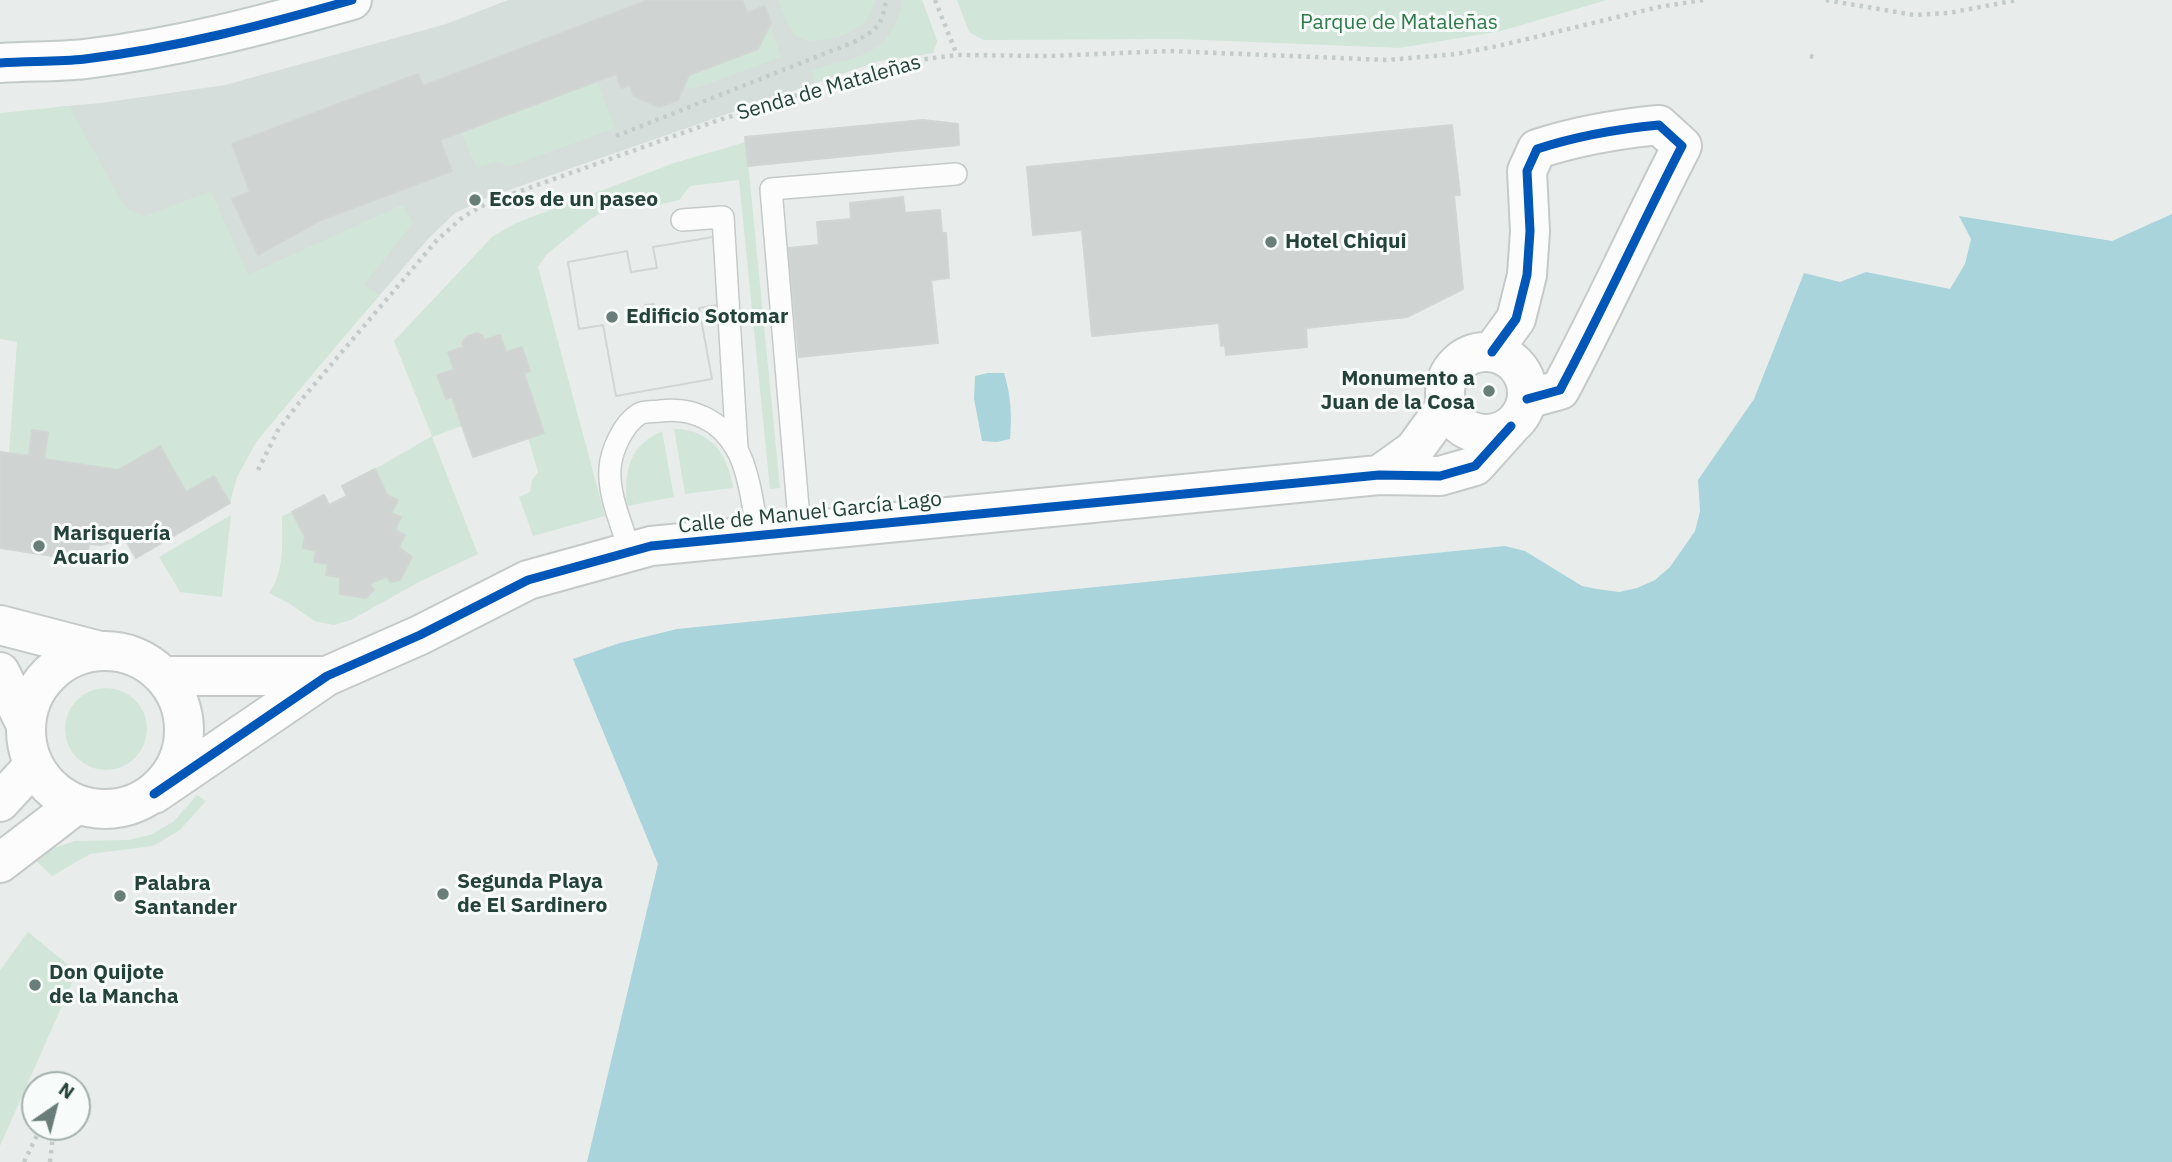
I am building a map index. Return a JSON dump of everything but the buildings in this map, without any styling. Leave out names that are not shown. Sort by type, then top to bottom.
[{"type":"street","points":[[0,63],[85,59],[155,47],[245,30],[352,0]]},
{"type":"street","points":[[1492,352],[1516,319],[1527,275],[1530,231],[1527,171],[1537,149],[1573,138],[1659,125],[1682,146],[1560,390],[1519,412],[1500,432],[1487,434],[1474,432],[1453,417],[1447,405],[1445,387],[1449,375],[1466,356],[1479,352],[1504,356],[1515,363],[1523,373],[1527,386],[1519,412]]},
{"type":"street","points":[[1379,475],[1414,450],[1447,405]]},
{"type":"street","name":"Calle de Manuel García Lago","points":[[154,794],[327,676],[419,635],[527,580],[651,546],[1379,475],[1440,476],[1475,466],[1519,412]]},
{"type":"street","points":[[0,625],[100,651],[123,653],[145,662],[163,676],[178,698],[185,724],[183,750],[172,774],[154,794],[130,806],[103,810],[77,804],[52,789],[34,765],[28,746],[26,725],[31,703],[42,683],[58,667],[78,655],[100,651]]},
{"type":"street","points":[[0,672],[26,725]]},
{"type":"street","name":"Calle de Manuel García Lago","points":[[163,676],[327,676]]},
{"type":"street","points":[[0,802],[34,765]]},
{"type":"street","points":[[0,863],[77,804]]},
{"type":"lane","points":[[800,531],[771,189],[956,174]]},
{"type":"lane","points":[[682,220],[723,217],[737,449],[750,489],[758,536]]},
{"type":"lane","points":[[630,552],[613,496],[610,470],[617,444],[640,413],[670,410],[700,414],[719,425],[737,449]]},
{"type":"path","points":[[616,135],[873,33],[883,21],[886,0]]},
{"type":"path","points":[[935,0],[957,55]]},
{"type":"path","points":[[1826,0],[1914,15],[1949,13],[1981,3],[2017,0]]},
{"type":"path","points":[[1810,56],[1817,58]]},
{"type":"path","points":[[24,1162],[34,1141]]},
{"type":"path","points":[[50,1162],[52,1141]]},
{"type":"shaded area","points":[[508,0],[922,0],[937,41],[933,53],[879,61],[486,198],[455,213],[429,238],[288,402],[256,442],[237,477],[55,107],[225,85],[446,24]]},
{"type":"green space","points":[[779,0],[876,0],[860,26],[843,35],[812,41],[796,35],[785,18]]},
{"type":"green space","points":[[903,0],[922,0],[937,41],[933,53],[879,61],[815,82],[812,70],[859,56],[882,43],[898,19]]},
{"type":"green space","name":"Parque de Mataleñas","points":[[957,0],[1607,0],[1501,31],[1399,48],[1178,39],[983,40],[969,32]]},
{"type":"green space","points":[[770,26],[781,57],[693,89],[684,86],[689,75],[758,49]]},
{"type":"green space","points":[[597,81],[615,128],[511,166],[496,161],[477,168],[461,132]]},
{"type":"green space","points":[[69,106],[128,209],[144,217],[211,191],[248,275],[402,205],[413,223],[364,284],[379,295],[256,442],[237,477],[230,503],[186,492],[160,446],[118,470],[44,459],[48,432],[33,430],[29,456],[9,453],[17,342],[0,339],[0,113]]},
{"type":"green space","points":[[746,142],[780,488],[770,489],[739,180],[690,186],[679,200],[650,207],[608,209],[592,218],[547,254],[538,267],[605,516],[533,536],[519,497],[530,492],[532,480],[538,472],[528,438],[544,433],[524,373],[530,370],[522,347],[506,352],[477,333],[466,337],[462,342],[464,347],[449,352],[454,370],[438,375],[445,399],[452,397],[462,426],[432,437],[478,554],[419,582],[351,620],[334,625],[314,621],[269,593],[280,566],[282,516],[292,512],[305,537],[303,548],[316,551],[315,562],[328,564],[326,575],[340,577],[340,594],[373,590],[370,584],[387,576],[390,582],[400,580],[412,557],[399,547],[405,535],[395,530],[401,518],[391,513],[398,500],[387,495],[375,469],[432,436],[394,341],[492,237],[516,223],[674,163]]},
{"type":"green space","points":[[674,429],[697,433],[715,446],[727,465],[733,488],[685,494]]},
{"type":"green space","points":[[662,431],[674,497],[627,506],[626,482],[635,452]]},
{"type":"green space","points":[[231,515],[222,597],[180,592],[159,557]]},
{"type":"green space","points":[[106,688],[122,691],[135,700],[144,713],[147,729],[144,745],[135,758],[122,767],[106,770],[90,767],[77,758],[68,745],[65,729],[68,713],[77,700],[90,691]]},
{"type":"green space","points":[[197,795],[206,801],[180,830],[153,846],[90,854],[52,876],[31,856],[75,841],[128,840],[150,835],[173,822]]},
{"type":"green space","points":[[28,932],[77,972],[33,1071],[21,1071],[21,1099],[0,1146],[0,970]]},
{"type":"water","points":[[2172,214],[2172,1162],[587,1162],[658,864],[573,659],[620,643],[677,629],[1505,546],[1525,551],[1582,586],[1619,592],[1637,588],[1655,580],[1670,567],[1695,531],[1700,511],[1698,480],[1754,399],[1804,273],[1840,282],[1866,272],[1950,289],[1965,264],[1971,239],[1959,216],[2112,241]]},
{"type":"water","points":[[1004,373],[1010,398],[1010,439],[997,442],[982,441],[974,399],[975,376]]},
{"type":"cycle path","points":[[0,63],[64,61],[153,49],[253,27],[352,0]]},
{"type":"cycle path","points":[[1492,352],[1516,319],[1527,275],[1530,231],[1527,171],[1537,149],[1597,134],[1659,125],[1682,146],[1560,390],[1527,399]]},
{"type":"cycle path","points":[[154,794],[327,676],[420,635],[528,580],[651,546],[1379,475],[1440,476],[1475,466],[1511,426]]},
{"type":"place","name":"Ecos de un paseo","points":[[475,200]]},
{"type":"place","name":"Hotel Chiqui","points":[[1271,242]]},
{"type":"place","name":"Edificio Sotomar","points":[[612,317]]},
{"type":"place","name":"Monumento a Juan de la Cosa","points":[[1489,391]]},
{"type":"place","name":"Marisquería Acuario","points":[[39,546]]},
{"type":"place","name":"Segunda Playa de El Sardinero","points":[[443,894]]},
{"type":"place","name":"Palabra Santander","points":[[120,896]]},
{"type":"place","name":"Don Quijote de la Mancha","points":[[35,985]]}]
